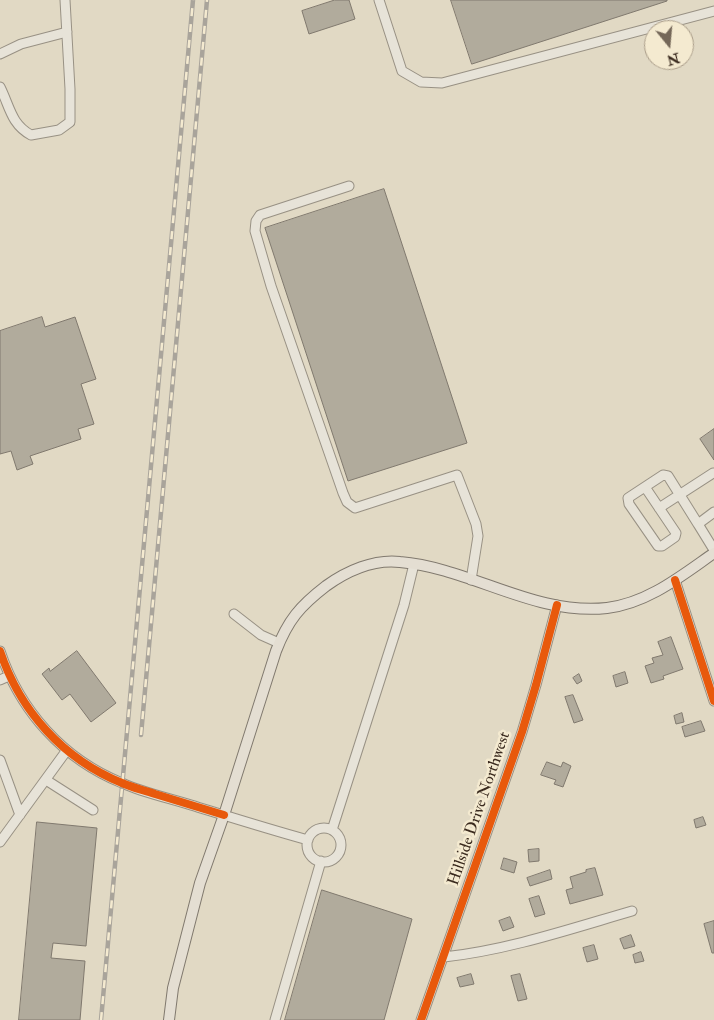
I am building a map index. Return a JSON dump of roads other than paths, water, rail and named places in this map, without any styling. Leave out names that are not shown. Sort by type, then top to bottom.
[{"type":"main road","points":[[169,1020],[173,988],[200,882],[224,815],[283,632],[294,614],[314,595],[337,578],[351,571],[384,562],[399,562],[424,565],[529,599],[558,605],[595,608],[621,605],[654,593],[714,552]]},
{"type":"street","points":[[0,88],[14,120],[21,130],[31,136],[59,130],[70,122],[65,0]]},
{"type":"street","points":[[379,0],[402,71],[421,82],[442,83],[714,11]]},
{"type":"street","points":[[0,54],[21,44],[67,32]]},
{"type":"street","points":[[349,186],[260,215],[256,220],[255,231],[271,286],[347,502],[355,508],[457,475],[476,524],[478,536],[471,580]]},
{"type":"street","points":[[659,508],[713,473]]},
{"type":"street","points":[[645,487],[676,533],[675,537],[662,546],[658,546],[629,504],[628,498],[663,475],[668,476],[714,552]]},
{"type":"street","points":[[698,524],[714,512]]},
{"type":"street","points":[[332,830],[404,605],[414,564]]},
{"type":"street","points":[[674,580],[714,701]]},
{"type":"street","name":"Hillside Drive Northwest","points":[[421,1020],[522,732],[558,605]]},
{"type":"street","points":[[234,614],[261,636],[279,644]]},
{"type":"street","points":[[0,651],[9,676],[30,712],[67,750],[85,763],[122,783],[308,840]]},
{"type":"street","points":[[0,680],[9,676]]},
{"type":"street","points":[[0,842],[67,750]]},
{"type":"street","points":[[0,760],[20,815]]},
{"type":"street","points":[[46,780],[93,810]]},
{"type":"street","points":[[327,828],[332,830],[341,841],[338,855],[330,861],[321,862],[316,860],[309,854],[309,836],[317,830],[327,828]]},
{"type":"street","points":[[275,1020],[321,862]]},
{"type":"street","points":[[444,957],[465,955],[511,945],[632,911]]},
{"type":"railway","points":[[101,1020],[193,0]]},
{"type":"railway","points":[[141,735],[207,0]]}]
